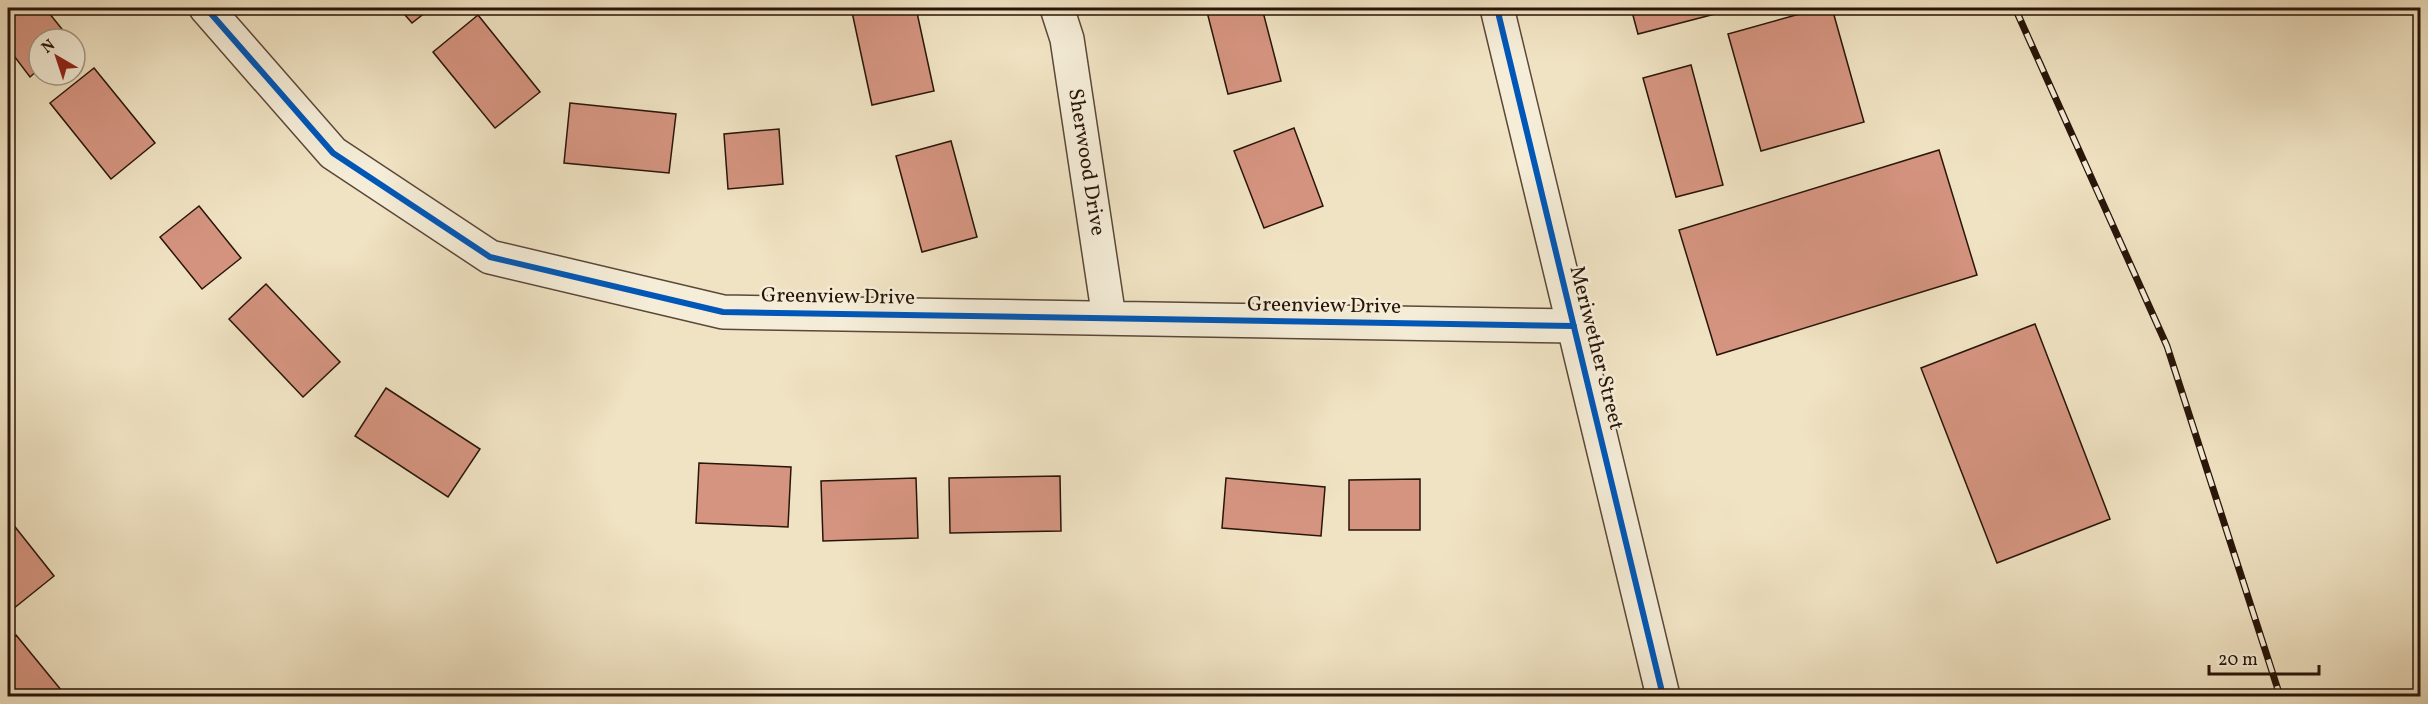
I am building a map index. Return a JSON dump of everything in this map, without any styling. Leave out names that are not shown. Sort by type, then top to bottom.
[{"type":"street","name":"Greenview Drive","points":[[206,8],[333,153],[490,257],[723,312],[1574,326]]},
{"type":"street","name":"Sherwood Drive","points":[[1057,8],[1067,39],[1109,318]]},
{"type":"street","name":"Meriwether Street","points":[[1497,8],[1663,696]]},
{"type":"building","points":[[8,8],[45,8],[60,27],[27,27],[27,73],[8,48]]},
{"type":"building","points":[[399,8],[431,8],[412,23]]},
{"type":"building","points":[[871,8],[916,8],[934,91],[872,105],[852,12]]},
{"type":"building","points":[[1206,8],[1262,8],[1281,81],[1228,94]]},
{"type":"building","points":[[1631,8],[1738,8],[1638,34]]},
{"type":"building","points":[[1821,8],[1832,8],[1864,122],[1761,151],[1728,34]]},
{"type":"building","points":[[478,15],[540,92],[495,128],[433,52]]},
{"type":"building","points":[[1691,65],[1723,185],[1676,197],[1643,78]]},
{"type":"building","points":[[94,68],[155,143],[111,179],[50,103],[70,87],[87,87],[87,74]]},
{"type":"building","points":[[570,103],[676,114],[669,173],[564,163]]},
{"type":"building","points":[[1294,128],[1323,206],[1264,228],[1234,151]]},
{"type":"building","points":[[779,129],[783,184],[728,189],[724,134]]},
{"type":"building","points":[[951,141],[977,237],[922,252],[896,156]]},
{"type":"building","points":[[1939,150],[1977,275],[1717,355],[1679,230]]},
{"type":"building","points":[[199,206],[241,258],[202,289],[160,237]]},
{"type":"building","points":[[266,284],[340,362],[303,397],[229,319]]},
{"type":"building","points":[[2035,324],[2110,519],[1997,563],[1921,368]]},
{"type":"building","points":[[386,388],[480,449],[448,497],[355,436]]},
{"type":"building","points":[[699,463],[791,467],[788,527],[696,523]]},
{"type":"building","points":[[1060,476],[1061,531],[950,533],[949,478]]},
{"type":"building","points":[[916,478],[918,538],[823,541],[821,481]]},
{"type":"building","points":[[1226,478],[1325,487],[1321,536],[1222,528]]},
{"type":"building","points":[[1420,479],[1420,530],[1349,530],[1349,480]]},
{"type":"building","points":[[8,518],[54,576],[8,613]]},
{"type":"building","points":[[16,635],[66,696],[8,696],[8,642]]},
{"type":"railway","points":[[2015,8],[2167,346],[2280,696]]},
{"type":"cycle path","points":[[206,8],[333,153],[490,257],[723,312],[1574,326]]},
{"type":"cycle path","points":[[1497,8],[1663,696]]}]
